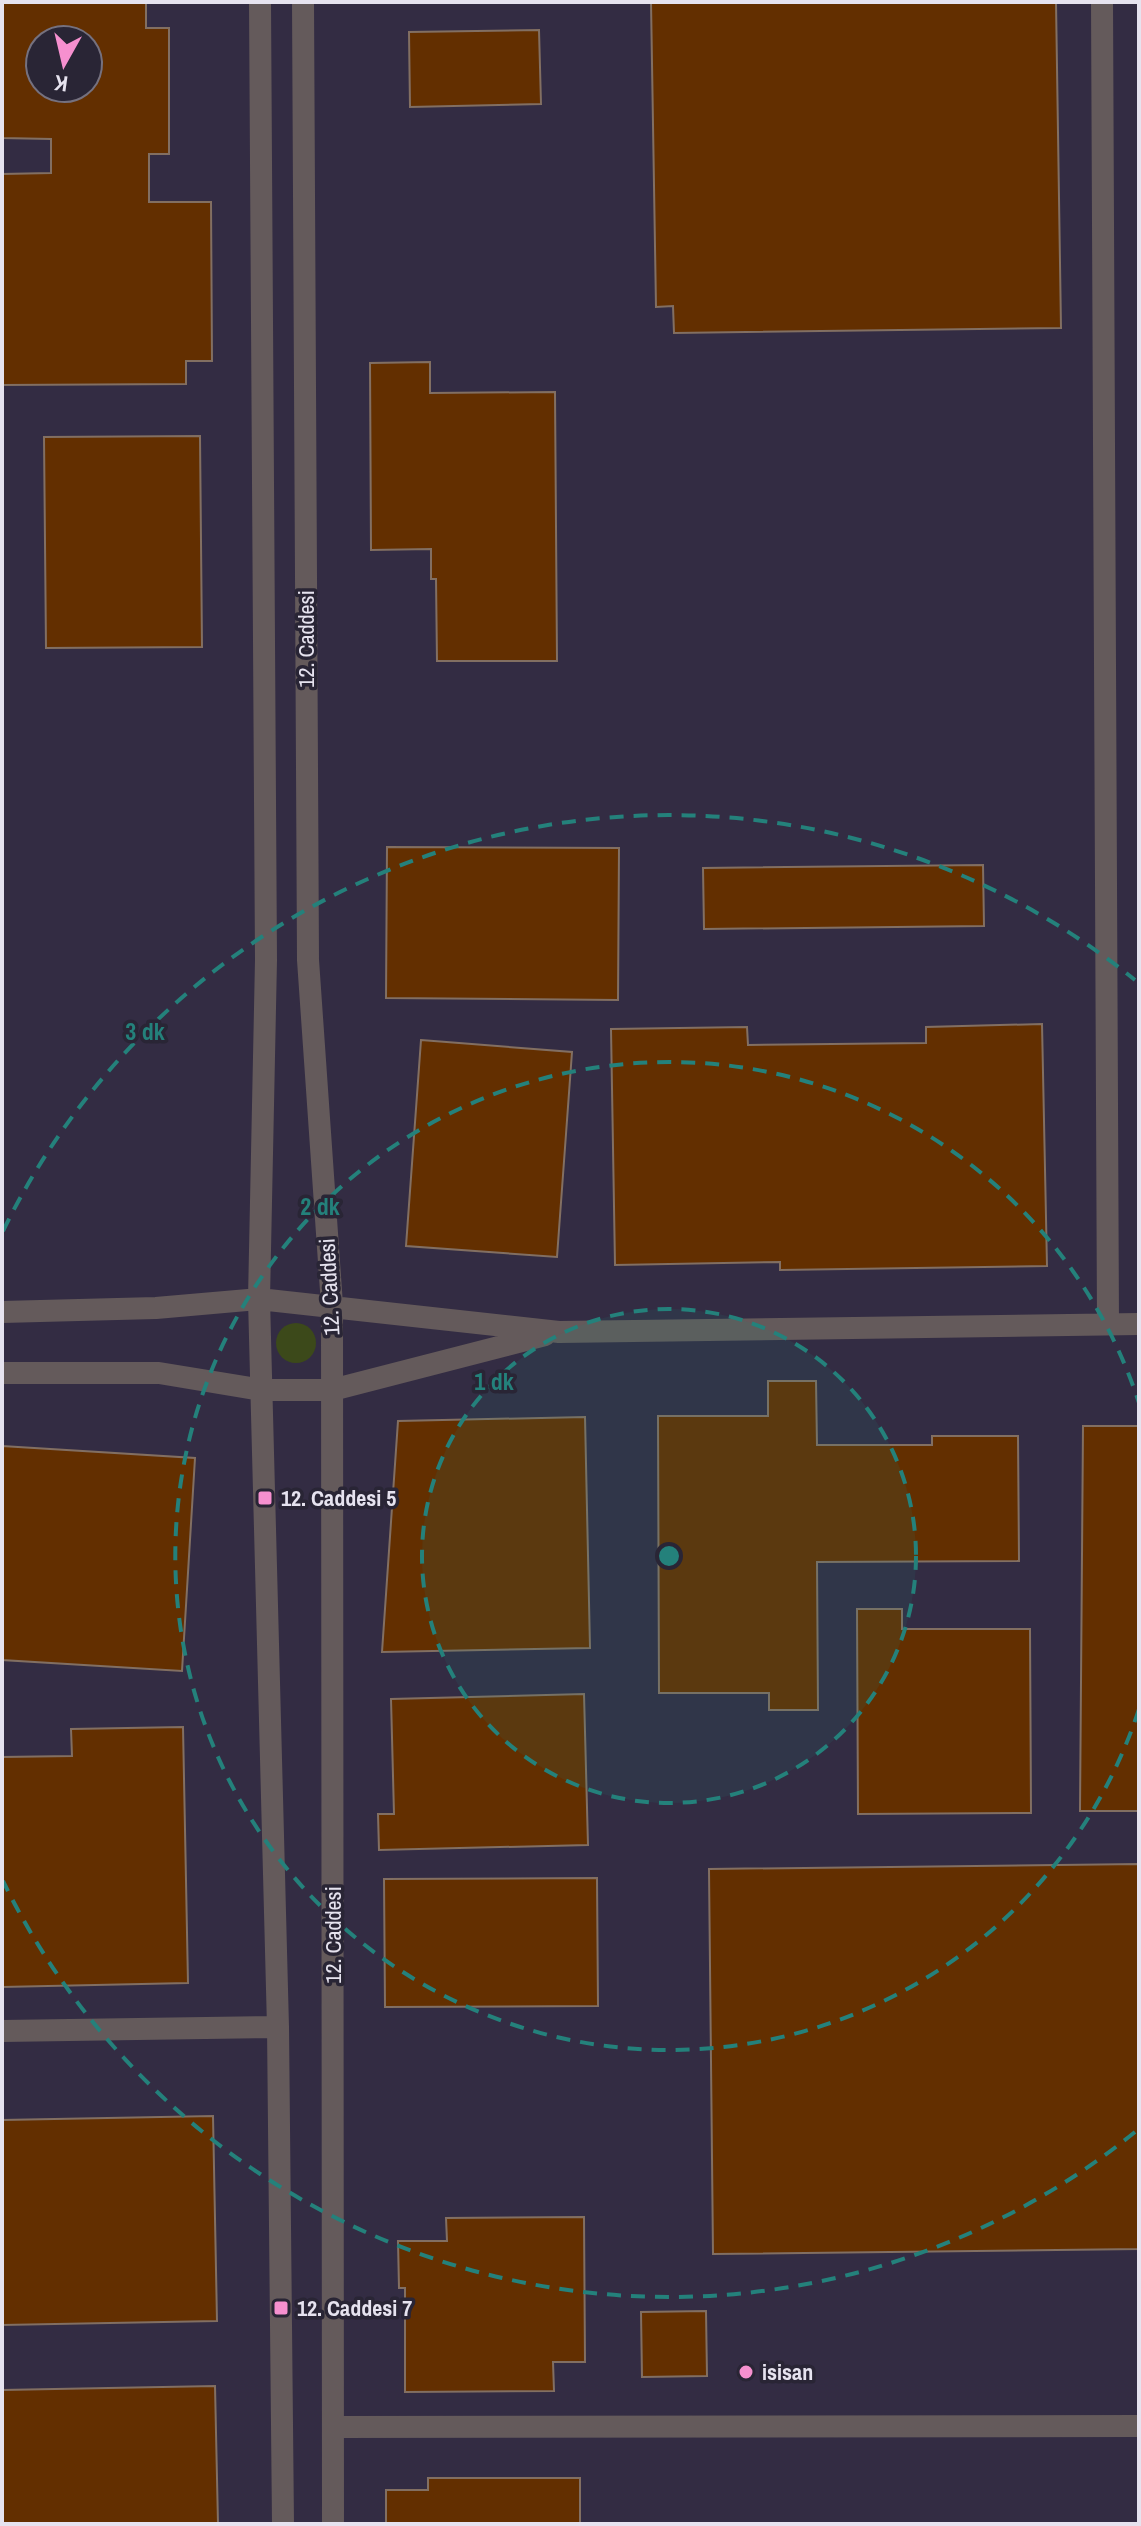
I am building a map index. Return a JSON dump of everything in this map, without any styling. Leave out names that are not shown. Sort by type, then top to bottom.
[{"type":"street","name":"12. Caddesi","points":[[260,2],[266,960],[259,1299],[278,2027],[283,2524]]},
{"type":"street","name":"12. Caddesi","points":[[303,2],[308,960],[332,1305],[333,2524]]},
{"type":"street","points":[[1102,2],[1108,1324]]},
{"type":"street","points":[[2,1312],[156,1308],[259,1299],[559,1332],[1139,1324]]},
{"type":"street","points":[[2,1373],[159,1373],[262,1390],[332,1390],[559,1332]]},
{"type":"street","points":[[2,2031],[278,2027]]},
{"type":"street","points":[[333,2427],[1139,2426]]},
{"type":"shaded area","points":[[2,2],[1139,2],[1139,2524],[2,2524]]},
{"type":"green space","points":[[296,1323],[310,1329],[316,1343],[310,1357],[296,1363],[282,1357],[276,1343],[282,1329]]},
{"type":"building","points":[[2,2],[146,2],[146,28],[169,28],[169,154],[149,154],[149,202],[211,202],[212,361],[186,361],[186,384],[2,385],[2,174],[51,173],[51,139],[2,138]]},
{"type":"building","points":[[651,2],[1056,2],[1061,328],[674,333],[673,306],[656,307]]},
{"type":"building","points":[[539,30],[541,104],[410,107],[409,32]]},
{"type":"building","points":[[430,362],[430,393],[555,392],[557,661],[437,661],[436,579],[431,579],[431,549],[371,550],[370,363]]},
{"type":"building","points":[[200,436],[202,647],[46,648],[44,437]]},
{"type":"building","points":[[387,847],[619,848],[618,1000],[386,998]]},
{"type":"building","points":[[983,865],[984,926],[704,929],[703,868]]},
{"type":"building","points":[[1042,1024],[1047,1266],[780,1270],[780,1262],[615,1265],[611,1029],[747,1027],[748,1045],[926,1043],[926,1027]]},
{"type":"building","points":[[421,1040],[572,1052],[557,1257],[406,1246]]},
{"type":"building","points":[[768,1381],[816,1381],[817,1445],[932,1445],[932,1436],[1018,1436],[1019,1561],[817,1562],[818,1710],[769,1710],[769,1693],[659,1693],[658,1416],[768,1416]]},
{"type":"building","points":[[585,1417],[590,1648],[382,1652],[398,1421]]},
{"type":"building","points":[[1083,1426],[1139,1426],[1139,1811],[1080,1811]]},
{"type":"building","points":[[2,1446],[195,1458],[182,1671],[2,1660]]},
{"type":"building","points":[[857,1609],[902,1609],[902,1629],[1030,1629],[1031,1813],[858,1814]]},
{"type":"building","points":[[584,1694],[588,1845],[379,1850],[378,1814],[394,1814],[391,1699]]},
{"type":"building","points":[[183,1727],[188,1983],[2,1987],[2,1757],[72,1756],[71,1729]]},
{"type":"building","points":[[1139,1864],[1139,2249],[713,2254],[709,1869]]},
{"type":"building","points":[[597,1878],[598,2006],[385,2007],[384,1879]]},
{"type":"building","points":[[213,2116],[217,2321],[2,2325],[2,2120]]},
{"type":"building","points":[[584,2217],[585,2362],[553,2362],[554,2391],[405,2392],[405,2288],[399,2288],[398,2241],[447,2241],[446,2218]]},
{"type":"building","points":[[706,2311],[707,2376],[642,2377],[641,2312]]},
{"type":"building","points":[[215,2386],[218,2524],[2,2524],[2,2390]]},
{"type":"building","points":[[428,2478],[580,2478],[580,2524],[386,2524],[386,2490],[428,2490]]},
{"type":"place","name":"12. Caddesi 5","points":[[265,1498]]},
{"type":"place","name":"12. Caddesi 7","points":[[281,2308]]},
{"type":"place","name":"isisan","points":[[746,2372]]}]
